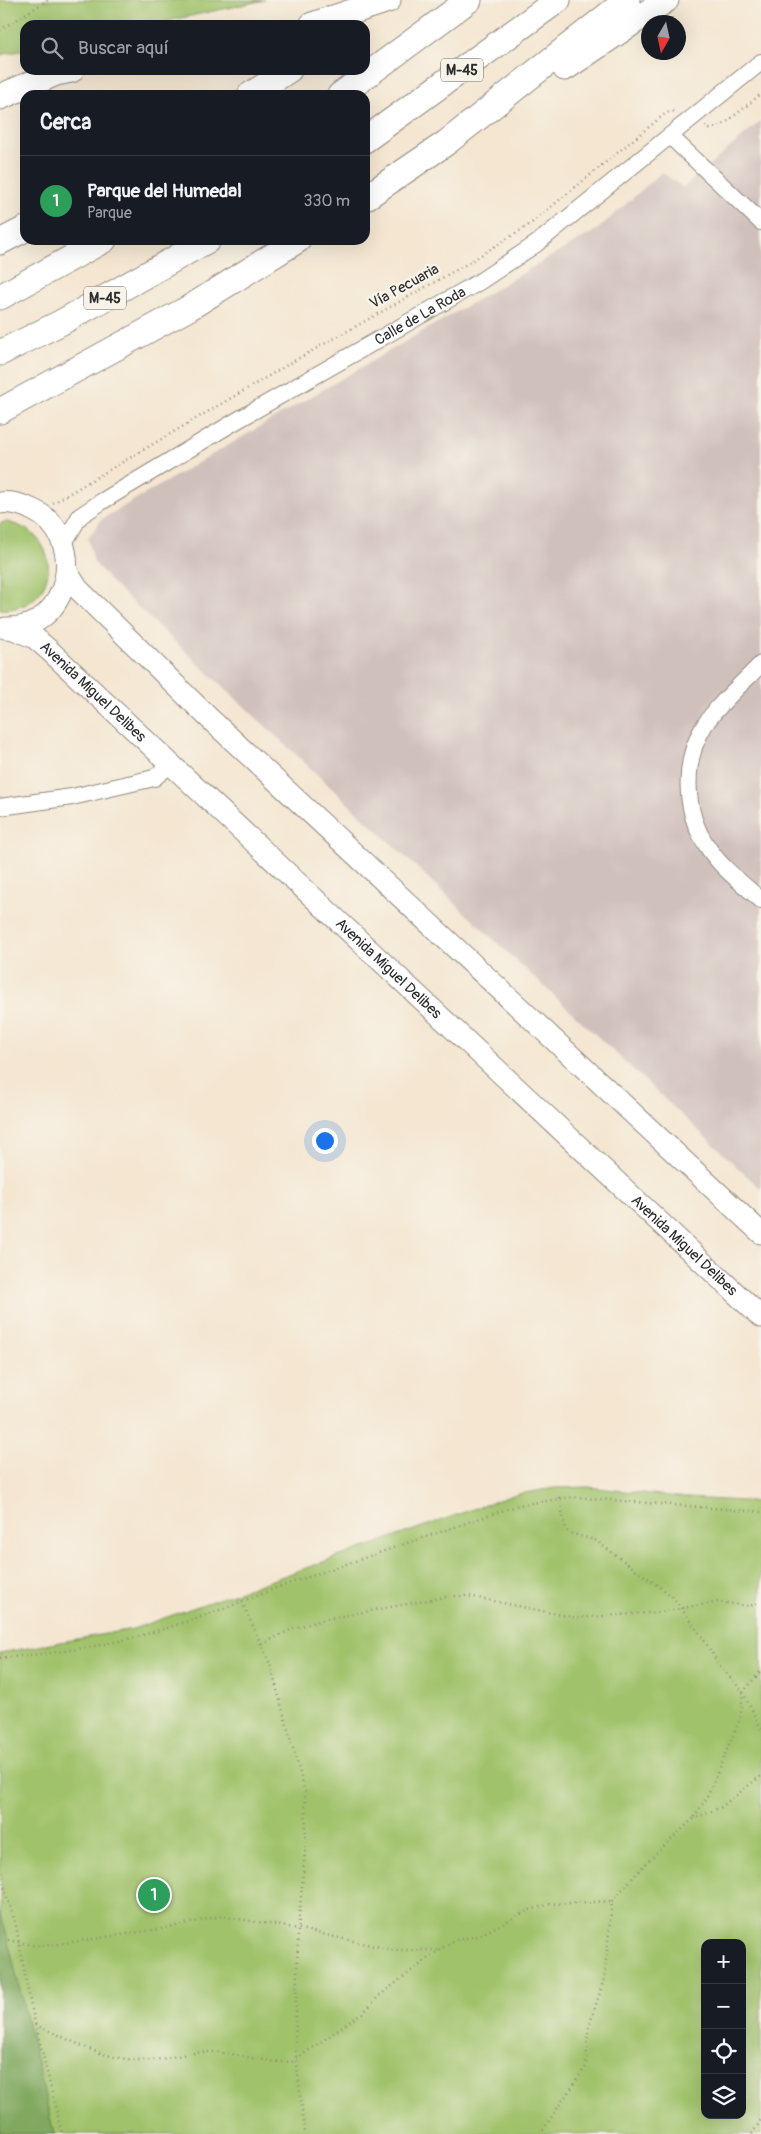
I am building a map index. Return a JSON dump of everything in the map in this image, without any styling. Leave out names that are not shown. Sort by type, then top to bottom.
[{"type":"highway","points":[[327,20],[388,0]]},
{"type":"highway","points":[[360,20],[388,0]]},
{"type":"highway","points":[[370,73],[469,0]]},
{"type":"highway","name":"M-45","points":[[370,136],[558,0]]},
{"type":"highway","points":[[446,143],[627,0]]},
{"type":"highway","points":[[370,195],[666,0]]},
{"type":"highway","points":[[0,97],[51,75]]},
{"type":"highway","points":[[258,90],[281,75]]},
{"type":"highway","points":[[347,90],[367,75]]},
{"type":"highway","points":[[0,242],[20,232]]},
{"type":"highway","points":[[0,297],[95,245]]},
{"type":"highway","name":"M-45","points":[[0,353],[62,322],[199,245]]},
{"type":"highway","points":[[0,411],[188,308],[290,245]]},
{"type":"main road","points":[[0,503],[23,505],[40,513],[54,526],[64,543],[68,558],[68,574],[63,590],[55,605],[27,625],[5,628]]},
{"type":"main road","points":[[68,574],[78,589],[210,719],[761,1233]]},
{"type":"main road","name":"Avenida Miguel Delibes","points":[[5,628],[35,638],[172,763],[761,1317]]},
{"type":"street","name":"Calle de La Roda","points":[[64,543],[80,516],[101,502],[236,421],[479,282],[536,244],[671,137],[761,62]]},
{"type":"street","points":[[671,137],[761,222]]},
{"type":"street","points":[[761,664],[704,726],[696,745],[688,795],[694,823],[707,847],[761,900]]},
{"type":"street","points":[[0,807],[72,797],[154,778],[172,763]]},
{"type":"path","points":[[0,30],[48,0]]},
{"type":"path","name":"Vía Pecuaria","points":[[40,513],[53,502],[78,490],[144,448],[465,265],[530,225],[666,113],[682,110],[710,129],[722,125],[761,94]]},
{"type":"path","points":[[0,1658],[70,1650],[132,1638],[242,1602],[273,1589],[520,1505],[559,1497],[761,1512]]},
{"type":"path","points":[[559,1497],[566,1530],[569,1533],[595,1540],[672,1596],[702,1637],[720,1666],[743,1692],[761,1729]]},
{"type":"path","points":[[262,1644],[294,1628],[326,1619],[450,1596],[468,1596],[576,1618],[660,1612],[680,1607],[718,1602],[749,1606],[761,1604]]},
{"type":"path","points":[[242,1602],[270,1664],[305,1792],[306,1841],[298,1930],[296,2060],[305,2134]]},
{"type":"path","points":[[540,2134],[586,2066],[588,2030],[604,1979],[612,1901],[646,1863],[693,1819],[706,1799],[740,1719],[743,1692],[761,1671]]},
{"type":"path","points":[[693,1819],[720,1807],[761,1776]]},
{"type":"path","points":[[0,1873],[19,1942],[35,2025],[62,2134]]},
{"type":"path","points":[[35,2025],[90,2051],[128,2059],[159,2060],[199,2052],[285,2062],[296,2060],[365,2011],[380,1995],[439,1950],[457,1940],[478,1936],[529,1910],[551,1904],[612,1901]]},
{"type":"path","points":[[8,1940],[52,1944],[167,1928],[221,1916],[392,1950],[439,1950]]},
{"type":"path","points":[[752,2134],[761,2120]]},
{"type":"shaded area","points":[[761,121],[761,1189],[110,581],[94,562],[88,538],[102,519],[598,229],[662,172],[683,188]]},
{"type":"green space","points":[[0,0],[265,0],[172,20],[20,20],[20,51],[0,55]]},
{"type":"green space","points":[[6,522],[26,529],[40,541],[47,556],[48,571],[44,586],[34,599],[19,607],[0,609],[0,523]]},
{"type":"green space","points":[[589,1487],[687,1498],[761,1502],[761,2134],[0,2134],[0,1653],[133,1629],[513,1495],[554,1488]]},
{"type":"green space","points":[[0,1912],[8,1940],[54,2134],[0,2134]]},
{"type":"place","name":"Parque del Humedal","points":[[154,1895]]}]
